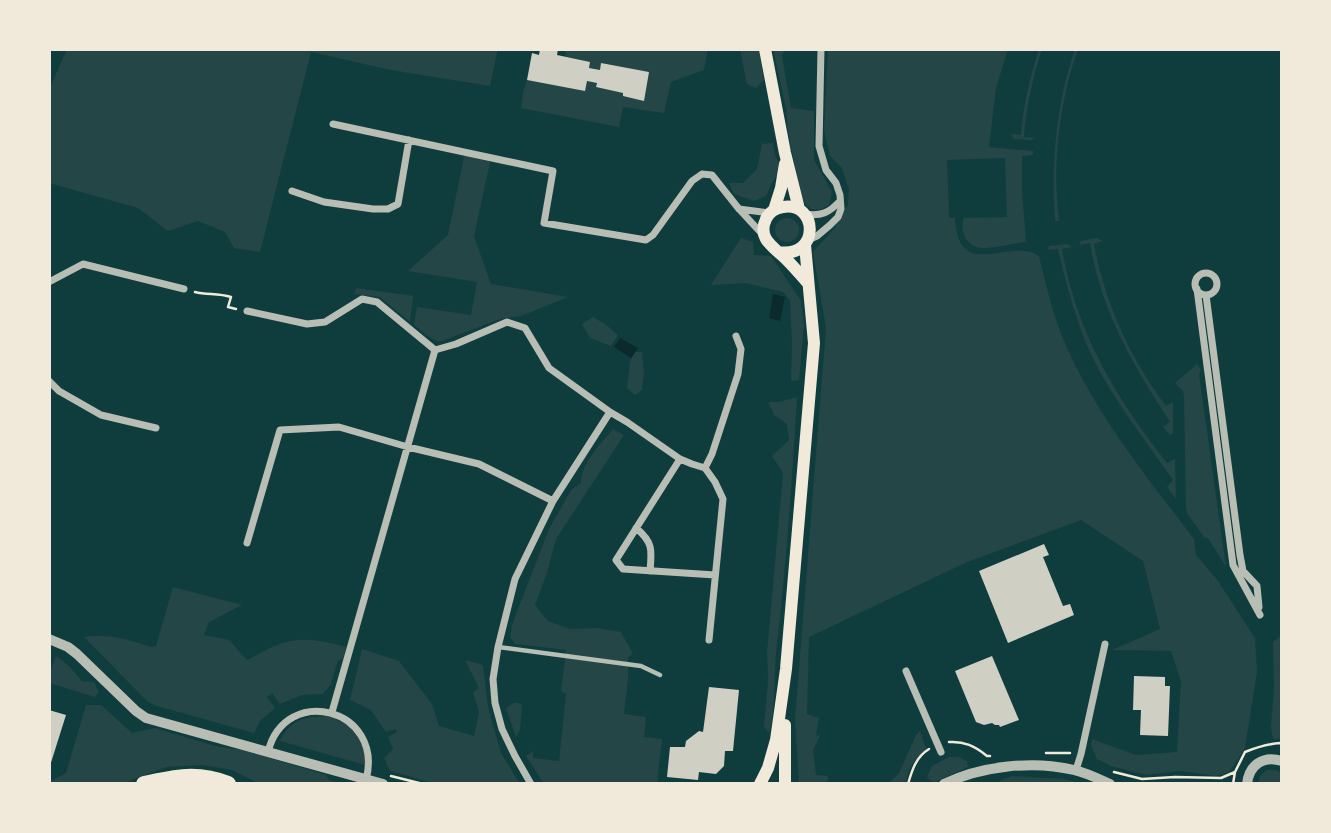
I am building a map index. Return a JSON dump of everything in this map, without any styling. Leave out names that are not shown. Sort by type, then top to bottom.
[{"type":"highway","points":[[144,784],[194,776],[216,779],[228,784]]},
{"type":"main road","points":[[760,784],[776,740],[786,669],[814,343],[807,282],[807,242],[810,226],[802,212],[785,153],[765,49]]},
{"type":"main road","points":[[785,153],[781,188],[763,228],[764,235],[768,243],[807,282]]},
{"type":"main road","points":[[772,212],[786,206],[802,212]]},
{"type":"main road","points":[[778,252],[797,251],[807,242]]},
{"type":"main road","points":[[785,784],[786,669]]},
{"type":"street","points":[[807,242],[838,217],[841,209],[836,183],[825,170],[819,146],[821,49]]},
{"type":"street","points":[[333,124],[553,171],[544,223],[646,240],[653,235],[692,181],[702,174],[712,175],[738,209],[764,235]]},
{"type":"street","points":[[292,191],[324,202],[388,209],[398,204],[409,140]]},
{"type":"street","points":[[802,212],[824,214],[841,200]]},
{"type":"street","points":[[738,209],[772,212]]},
{"type":"street","points":[[49,282],[83,264],[184,289]]},
{"type":"street","points":[[1197,289],[1206,295],[1213,293],[1218,284],[1210,273],[1203,274],[1195,282],[1233,565],[1260,615],[1257,586],[1243,571],[1240,555],[1206,295]]},
{"type":"street","points":[[247,311],[307,324],[325,322],[362,299],[377,302],[435,350]]},
{"type":"street","points":[[435,350],[507,322],[525,328],[549,368],[680,459],[705,468],[715,481],[723,499],[709,640]]},
{"type":"street","points":[[705,468],[738,374],[741,349],[736,336]]},
{"type":"street","points":[[332,712],[435,350]]},
{"type":"street","points":[[49,381],[59,391],[102,415],[156,428]]},
{"type":"street","points":[[531,784],[502,729],[495,703],[493,680],[498,646],[515,579],[554,501],[610,412]]},
{"type":"street","points":[[247,543],[280,430],[339,427],[479,464],[554,501]]},
{"type":"street","points":[[680,459],[616,560],[623,569],[715,575]]},
{"type":"street","points":[[636,528],[646,536],[652,550],[650,571]]},
{"type":"street","points":[[49,639],[77,654],[146,718],[268,752],[368,775],[383,784]]},
{"type":"street","points":[[1076,770],[1105,644]]},
{"type":"street","points":[[906,671],[941,752]]},
{"type":"street","points":[[268,752],[271,741],[290,719],[318,710],[332,712],[357,728],[365,741],[369,755],[368,775]]},
{"type":"street","points":[[1244,783],[1250,771],[1262,760],[1270,758],[1282,761]]},
{"type":"street","points":[[944,784],[981,772],[1018,765],[1076,770],[1110,784]]},
{"type":"lane","points":[[498,646],[641,666],[660,675]]},
{"type":"path","points":[[184,289],[230,296],[228,307],[247,311]]},
{"type":"path","points":[[1233,784],[1235,772]]},
{"type":"path","points":[[368,775],[423,784]]},
{"type":"shaded area","points":[[67,49],[498,49],[490,86],[391,70],[311,52],[260,252],[234,248],[225,232],[198,221],[168,231],[138,208],[49,183],[49,90]]},
{"type":"shaded area","points":[[566,49],[708,49],[704,70],[671,82],[664,113],[623,107],[619,127],[521,108],[527,80],[587,81],[597,83],[596,87],[623,93],[623,96],[644,100],[648,72],[602,63],[600,70],[589,68],[590,62],[565,57]]},
{"type":"shaded area","points":[[740,49],[759,49],[764,80],[756,88],[747,84]]},
{"type":"shaded area","points":[[773,49],[785,49],[782,56],[791,108],[814,111],[814,160],[832,192],[829,205],[820,209],[810,208],[801,197]]},
{"type":"shaded area","points":[[828,49],[1008,49],[996,88],[989,147],[1033,151],[1033,155],[1022,156],[1026,242],[981,248],[971,244],[963,233],[964,218],[1007,217],[1005,158],[947,160],[949,218],[955,218],[958,238],[965,249],[975,254],[1027,251],[1039,256],[1061,332],[1092,395],[1141,469],[1194,539],[1196,555],[1218,581],[1255,638],[1257,672],[1245,748],[1229,772],[1216,776],[1181,771],[1146,775],[1111,766],[1097,759],[1091,745],[1092,739],[1136,755],[1177,752],[1181,681],[1171,651],[1112,650],[1160,629],[1143,561],[1081,520],[965,563],[809,637],[807,714],[819,718],[816,735],[820,736],[813,750],[816,775],[828,776],[828,780],[825,784],[799,784],[795,719],[826,328],[813,252],[833,230],[848,205],[849,190],[842,168],[830,156],[824,131]]},
{"type":"shaded area","points":[[1039,49],[1042,49],[1030,92],[1024,137],[1035,138],[1014,139],[1011,134],[1021,135],[1027,92]]},
{"type":"shaded area","points":[[1075,49],[1078,49],[1066,91],[1059,134],[1056,178],[1059,221],[1055,221],[1056,134],[1063,91]]},
{"type":"shaded area","points":[[773,143],[780,173],[766,196],[754,201],[734,194],[729,183],[743,183],[757,169],[762,144]]},
{"type":"shaded area","points":[[465,152],[491,158],[474,236],[491,284],[568,297],[521,316],[500,319],[437,341],[414,325],[417,307],[471,315],[477,282],[408,271],[448,235]]},
{"type":"shaded area","points":[[787,218],[796,221],[799,230],[796,239],[787,242],[778,239],[775,230],[778,221]]},
{"type":"shaded area","points":[[741,238],[753,242],[754,255],[771,256],[801,301],[804,325],[799,380],[791,381],[790,300],[783,292],[746,283],[711,285]]},
{"type":"shaded area","points":[[1097,238],[1103,241],[1094,244],[1105,287],[1130,349],[1166,406],[1173,402],[1173,433],[1170,435],[1163,427],[1170,422],[1120,337],[1102,292],[1090,243],[1079,245],[1081,241]]},
{"type":"shaded area","points":[[1068,244],[1072,247],[1062,249],[1068,279],[1088,336],[1115,389],[1148,439],[1167,463],[1175,459],[1176,499],[1167,487],[1173,480],[1115,396],[1086,343],[1058,249],[1048,250],[1049,246]]},
{"type":"shaded area","points":[[356,288],[413,296],[410,322],[380,297],[354,294]]},
{"type":"shaded area","points":[[773,294],[785,297],[780,321],[769,318]]},
{"type":"shaded area","points":[[593,317],[618,335],[611,346],[590,338],[582,324]]},
{"type":"shaded area","points":[[620,338],[638,348],[631,358],[614,347]]},
{"type":"shaded area","points":[[635,352],[642,352],[644,374],[642,390],[635,395],[627,388],[630,361]]},
{"type":"shaded area","points":[[1197,364],[1201,370],[1199,374],[1226,567],[1186,509],[1184,396],[1175,383]]},
{"type":"shaded area","points":[[797,397],[774,703],[769,733],[764,727],[768,681],[767,653],[783,473],[772,456],[789,440],[787,424],[774,415],[768,402]]},
{"type":"shaded area","points":[[613,429],[624,435],[556,539],[535,605],[548,621],[570,629],[597,628],[621,632],[633,654],[628,657],[624,714],[646,717],[644,737],[662,739],[657,784],[544,784],[526,756],[533,751],[533,758],[559,761],[566,694],[561,691],[566,650],[515,644],[510,637],[513,622],[549,529],[571,490],[581,483],[588,461]]},
{"type":"shaded area","points":[[173,587],[242,605],[209,622],[204,635],[229,640],[247,660],[281,643],[291,641],[318,641],[346,647],[343,659],[338,660],[331,684],[323,694],[302,695],[280,704],[272,693],[267,697],[275,708],[260,721],[254,733],[148,702],[84,637],[110,637],[156,646]]},
{"type":"shaded area","points":[[1282,635],[1282,739],[1273,739],[1273,642]]},
{"type":"shaded area","points":[[362,649],[399,661],[432,704],[439,726],[474,736],[479,712],[473,692],[479,688],[465,660],[483,665],[488,707],[501,753],[520,784],[437,784],[390,771],[384,758],[393,749],[388,737],[397,732],[396,729],[386,732],[371,710],[350,700]]},
{"type":"shaded area","points":[[56,656],[82,681],[94,682],[99,692],[95,697],[49,683],[49,674]]},
{"type":"shaded area","points":[[514,703],[522,705],[520,730],[516,737],[506,708]]},
{"type":"shaded area","points":[[86,705],[101,705],[132,733],[155,728],[219,747],[244,750],[326,775],[329,780],[342,784],[260,784],[232,770],[203,765],[167,767],[121,784],[49,784],[66,773]]},
{"type":"shaded area","points":[[328,716],[356,733],[363,746],[365,765],[280,741],[288,728],[299,721]]},
{"type":"shaded area","points":[[920,731],[927,751],[912,764],[906,784],[888,784],[899,773]]},
{"type":"shaded area","points":[[949,757],[967,761],[968,767],[935,782],[930,780],[927,777],[932,766]]},
{"type":"shaded area","points":[[1267,770],[1282,774],[1282,784],[1258,784],[1260,776]]},
{"type":"shaded area","points":[[1012,776],[1064,779],[1084,784],[998,784]]},
{"type":"building","points":[[540,49],[558,49],[557,55],[590,62],[589,68],[600,70],[601,63],[649,72],[644,101],[596,87],[597,83],[587,81],[585,91],[527,80],[532,53],[539,55]]},
{"type":"building","points":[[1044,544],[1049,555],[1043,557],[1063,606],[1070,604],[1074,615],[1008,643],[979,571]]},
{"type":"building","points":[[992,656],[1019,720],[1000,727],[992,723],[984,725],[976,722],[955,671]]},
{"type":"building","points":[[1134,676],[1165,677],[1165,686],[1170,686],[1168,736],[1140,735],[1141,710],[1133,710]]},
{"type":"building","points":[[709,687],[739,690],[733,751],[725,751],[724,766],[716,774],[699,772],[698,780],[667,777],[670,747],[685,747],[686,741],[699,731],[703,732]]},
{"type":"building","points":[[49,710],[66,715],[49,769]]}]
